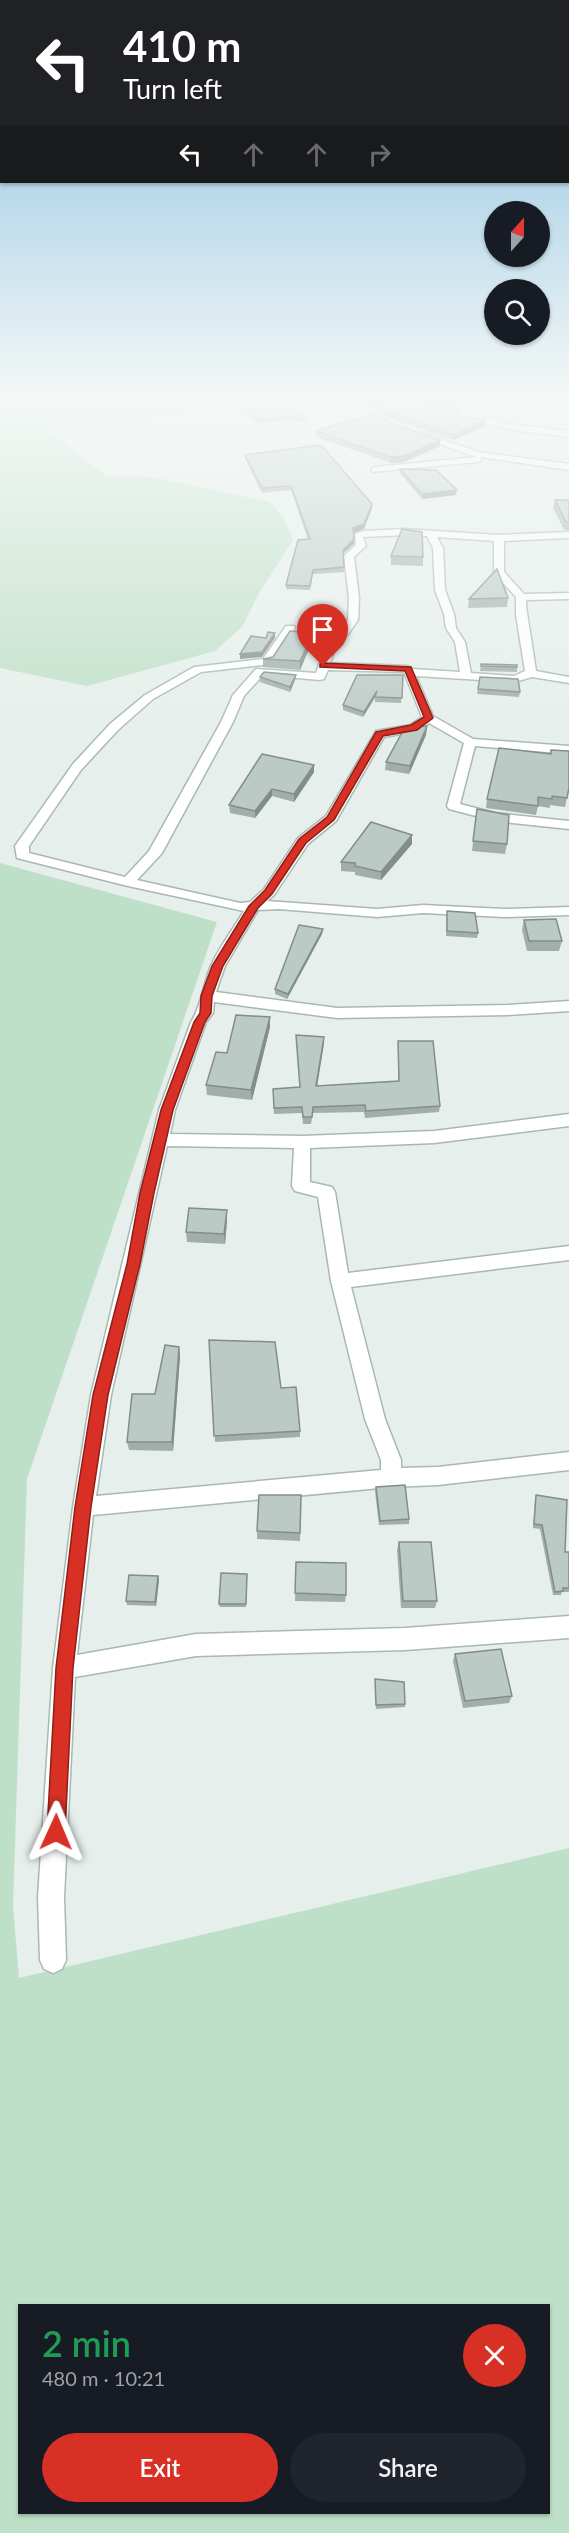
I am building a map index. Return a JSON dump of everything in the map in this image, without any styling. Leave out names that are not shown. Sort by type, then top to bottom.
[{"type":"street","points":[[430,532],[438,548],[440,590],[449,614],[451,628],[460,642],[466,675]]},
{"type":"street","points":[[569,535],[498,538],[430,532],[357,536],[361,546],[351,551],[349,556],[354,598],[353,620],[345,631],[332,642],[320,677],[263,667],[198,669],[149,697],[114,728],[77,767],[21,851],[22,855],[240,907],[279,905],[377,913],[433,909],[504,913],[569,911]]},
{"type":"street","points":[[498,538],[501,544],[499,573],[521,597],[569,596]]},
{"type":"street","points":[[521,597],[519,613],[529,647],[531,673]]},
{"type":"street","points":[[128,882],[155,853],[228,723],[239,695],[263,667],[290,628]]},
{"type":"street","points":[[323,666],[408,669],[411,672],[515,679],[531,673],[569,680]]},
{"type":"street","points":[[411,672],[429,718],[470,742],[569,750]]},
{"type":"street","points":[[53,1960],[51,1898],[64,1668],[83,1507],[101,1395],[167,1110],[205,1013],[207,996],[218,966],[254,906],[269,892],[303,841],[331,818],[380,734],[414,728],[429,718]]},
{"type":"street","points":[[470,742],[453,806],[495,817],[569,825]]},
{"type":"street","points":[[207,996],[337,1013],[508,1010],[569,1006]]},
{"type":"street","points":[[160,1140],[302,1142],[434,1137],[569,1120]]},
{"type":"street","points":[[302,1142],[301,1186],[326,1192],[340,1281],[375,1419],[391,1460],[391,1478]]},
{"type":"street","points":[[340,1281],[569,1252]]},
{"type":"street","points":[[83,1507],[391,1478],[438,1476],[569,1461]]},
{"type":"street","points":[[64,1668],[196,1645],[405,1639],[569,1627]]},
{"type":"green space","points":[[0,516],[284,518],[293,540],[259,593],[242,627],[215,651],[87,686],[0,668]]},
{"type":"green space","points":[[0,863],[217,922],[27,1479],[13,1906],[19,1978],[569,1848],[569,2533],[0,2533]]},
{"type":"building","points":[[302,516],[367,516],[364,524],[353,528],[354,539],[343,550],[344,567],[313,570],[310,586],[286,585],[298,540],[310,539]]},
{"type":"building","points":[[563,516],[569,516],[569,522],[566,522]]},
{"type":"building","points":[[402,529],[422,532],[423,557],[391,556]]},
{"type":"building","points":[[497,569],[508,598],[469,599]]},
{"type":"building","points":[[290,631],[313,633],[300,661],[263,659],[273,657]]},
{"type":"building","points":[[268,632],[275,633],[262,652],[240,654],[251,636],[266,638]]},
{"type":"building","points":[[481,664],[517,665],[517,667],[481,666]]},
{"type":"building","points":[[264,672],[296,675],[290,687],[260,677]]},
{"type":"building","points":[[357,675],[403,675],[402,698],[375,697],[377,691],[364,712],[343,705]]},
{"type":"building","points":[[480,677],[518,679],[520,692],[478,689]]},
{"type":"building","points":[[427,726],[410,766],[386,762],[405,727]]},
{"type":"building","points":[[499,748],[551,754],[551,750],[569,751],[567,798],[538,797],[538,806],[487,799]]},
{"type":"building","points":[[262,754],[314,765],[294,794],[272,789],[255,811],[229,805]]},
{"type":"building","points":[[477,809],[509,815],[507,844],[473,841]]},
{"type":"building","points":[[371,822],[412,835],[381,872],[355,866],[355,863],[341,862]]},
{"type":"building","points":[[447,911],[475,913],[478,933],[447,931]]},
{"type":"building","points":[[556,919],[562,941],[529,941],[524,920]]},
{"type":"building","points":[[299,925],[323,929],[288,994],[275,989]]},
{"type":"building","points":[[236,1015],[270,1017],[251,1090],[206,1085],[216,1052],[227,1053]]},
{"type":"building","points":[[296,1035],[324,1037],[316,1086],[399,1081],[398,1041],[433,1041],[440,1106],[366,1111],[365,1105],[313,1107],[312,1117],[303,1117],[302,1107],[274,1108],[273,1089],[300,1087]]},
{"type":"building","points":[[189,1208],[227,1210],[224,1234],[186,1232]]},
{"type":"building","points":[[209,1340],[275,1342],[281,1388],[296,1387],[300,1431],[214,1436]]},
{"type":"building","points":[[165,1345],[179,1347],[172,1442],[127,1442],[132,1394],[155,1394]]},
{"type":"building","points":[[405,1485],[409,1519],[380,1521],[376,1487]]},
{"type":"building","points":[[259,1495],[301,1495],[300,1533],[257,1531]]},
{"type":"building","points":[[536,1495],[567,1500],[565,1552],[569,1552],[569,1588],[563,1588],[563,1591],[555,1592],[542,1525],[534,1524]]},
{"type":"building","points":[[399,1542],[431,1542],[437,1601],[403,1601]]},
{"type":"building","points":[[296,1562],[346,1563],[346,1595],[295,1593]]},
{"type":"building","points":[[221,1573],[247,1574],[246,1604],[219,1604]]},
{"type":"building","points":[[129,1575],[158,1576],[155,1602],[126,1601]]},
{"type":"building","points":[[501,1649],[512,1696],[465,1701],[455,1654]]},
{"type":"building","points":[[375,1679],[404,1682],[405,1704],[376,1705]]},
{"type":"route","points":[[56,1832],[64,1668],[83,1507],[101,1395],[167,1110],[205,1013],[207,996],[218,966],[254,906],[269,892],[303,841],[331,818],[380,734],[414,728],[429,718],[408,669],[323,666]]}]
